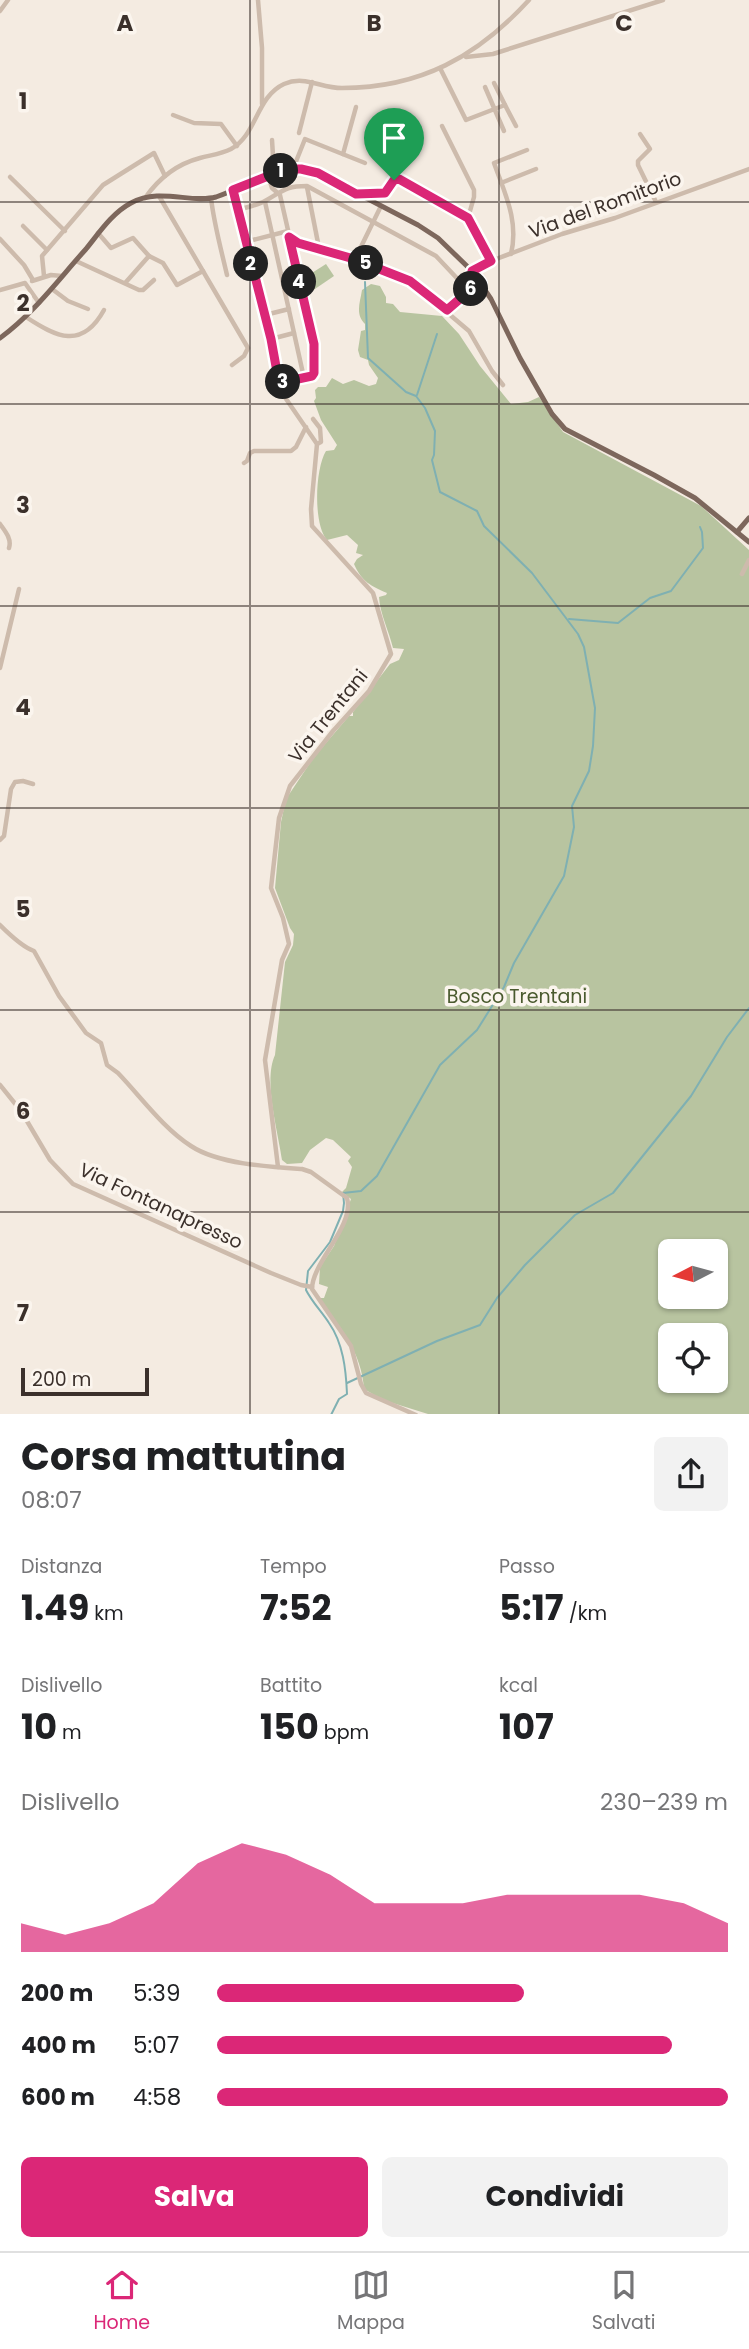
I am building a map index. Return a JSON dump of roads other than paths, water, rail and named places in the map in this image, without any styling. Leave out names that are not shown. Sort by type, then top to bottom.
[{"type":"main road","points":[[0,338],[39,304],[98,233],[130,203],[159,196],[211,198],[271,174],[293,169],[318,173],[438,238],[472,271],[559,424],[695,498],[749,542]]},
{"type":"main road","points":[[737,532],[749,518]]},
{"type":"street","points":[[0,10],[8,0]]},
{"type":"street","points":[[258,0],[262,104]]},
{"type":"street","points":[[145,198],[156,183],[178,167],[237,146],[262,104],[285,84],[301,79],[340,88],[376,86],[410,79],[465,57],[497,32],[529,0]]},
{"type":"street","points":[[465,57],[480,57],[504,51],[663,0]]},
{"type":"street","points":[[440,68],[465,119],[505,105]]},
{"type":"street","points":[[299,133],[312,82]]},
{"type":"street","points":[[494,83],[516,126]]},
{"type":"street","points":[[485,88],[504,131]]},
{"type":"street","points":[[343,154],[356,107]]},
{"type":"street","points":[[173,115],[194,124],[221,124],[237,146]]},
{"type":"street","points":[[442,127],[474,190],[468,218]]},
{"type":"street","points":[[356,194],[385,193],[394,180],[401,140],[381,133]]},
{"type":"street","points":[[640,134],[650,149],[649,153],[638,161],[638,165],[656,202]]},
{"type":"street","points":[[293,169],[305,139],[365,163]]},
{"type":"street","points":[[272,140],[272,188],[280,195],[314,344],[312,376],[279,383]]},
{"type":"street","points":[[511,254],[515,236],[513,219],[494,163],[527,150]]},
{"type":"street","points":[[44,276],[41,261],[47,250],[103,185],[154,153],[165,176]]},
{"type":"street","points":[[501,183],[536,169]]},
{"type":"street","name":"Via del Romitorio","points":[[472,271],[491,261],[749,169]]},
{"type":"street","points":[[10,177],[65,231]]},
{"type":"street","points":[[394,180],[399,179],[468,218],[491,261]]},
{"type":"street","points":[[238,210],[265,202],[276,192],[290,186],[307,186],[436,256],[469,291]]},
{"type":"street","points":[[307,186],[319,248]]},
{"type":"street","points":[[233,190],[282,393],[317,444],[321,442],[320,428],[313,419]]},
{"type":"street","points":[[159,196],[248,348],[244,356],[232,365]]},
{"type":"street","points":[[211,198],[215,229],[227,275]]},
{"type":"street","points":[[265,202],[304,378]]},
{"type":"street","points":[[355,259],[381,206]]},
{"type":"street","points":[[23,226],[47,250]]},
{"type":"street","points":[[98,233],[111,248],[133,238],[149,256],[163,262],[177,285],[203,271]]},
{"type":"street","points":[[245,242],[289,234],[298,243],[355,259],[410,281],[469,331],[503,385]]},
{"type":"street","points":[[0,239],[24,265],[33,280]]},
{"type":"street","points":[[126,282],[149,256]]},
{"type":"street","points":[[75,261],[143,290],[154,280]]},
{"type":"street","points":[[0,290],[27,284],[44,276],[62,276]]},
{"type":"street","points":[[447,310],[481,283]]},
{"type":"street","points":[[27,284],[39,304]]},
{"type":"street","points":[[52,289],[68,301],[88,309]]},
{"type":"street","points":[[265,315],[289,309]]},
{"type":"street","points":[[26,317],[58,336],[67,336],[79,334],[91,327],[104,310]]},
{"type":"street","points":[[271,339],[294,333]]},
{"type":"street","points":[[244,463],[254,451],[291,451],[302,437],[306,426]]},
{"type":"street","name":"Via Trentani","points":[[278,1167],[265,1060],[282,960],[289,944],[284,918],[271,888],[279,818],[290,786],[333,731],[369,691],[391,654],[373,593],[312,526],[317,444]]},
{"type":"street","points":[[0,524],[8,535],[9,548]]},
{"type":"street","points":[[742,574],[749,560]]},
{"type":"street","points":[[0,668],[19,589]]},
{"type":"street","points":[[0,840],[4,836],[7,821],[10,789],[15,782],[33,784]]},
{"type":"street","points":[[0,925],[12,933],[23,947],[34,951],[59,996],[86,1033],[101,1043],[107,1065],[118,1073],[180,1138],[194,1148],[243,1164],[312,1172],[349,1200],[339,1232],[308,1287],[351,1346],[364,1390],[374,1399],[413,1414]]},
{"type":"street","name":"Via Fontanapresso","points":[[0,1085],[21,1111],[50,1160],[77,1187],[308,1287]]},
{"type":"waterway","points":[[332,1414],[339,1399],[347,1394],[345,1366],[334,1331],[306,1290],[308,1271],[330,1242],[343,1211],[343,1193],[361,1191],[377,1176],[440,1065],[477,1030],[504,987],[514,963],[564,876],[574,827],[572,806],[589,771],[595,708],[584,647],[578,634],[532,573],[484,526],[477,511],[440,492],[432,460],[435,431],[425,408],[416,396],[406,392],[368,358],[365,282]]},
{"type":"waterway","points":[[417,395],[437,334]]},
{"type":"waterway","points":[[569,619],[618,623],[650,598],[671,591],[703,548],[700,527]]},
{"type":"waterway","points":[[347,1383],[437,1341],[480,1325],[497,1298],[525,1265],[575,1215],[613,1193],[691,1096],[727,1037],[749,1008]]},
{"type":"park label","name":"Bosco Trentani","points":[[517,996]]}]
